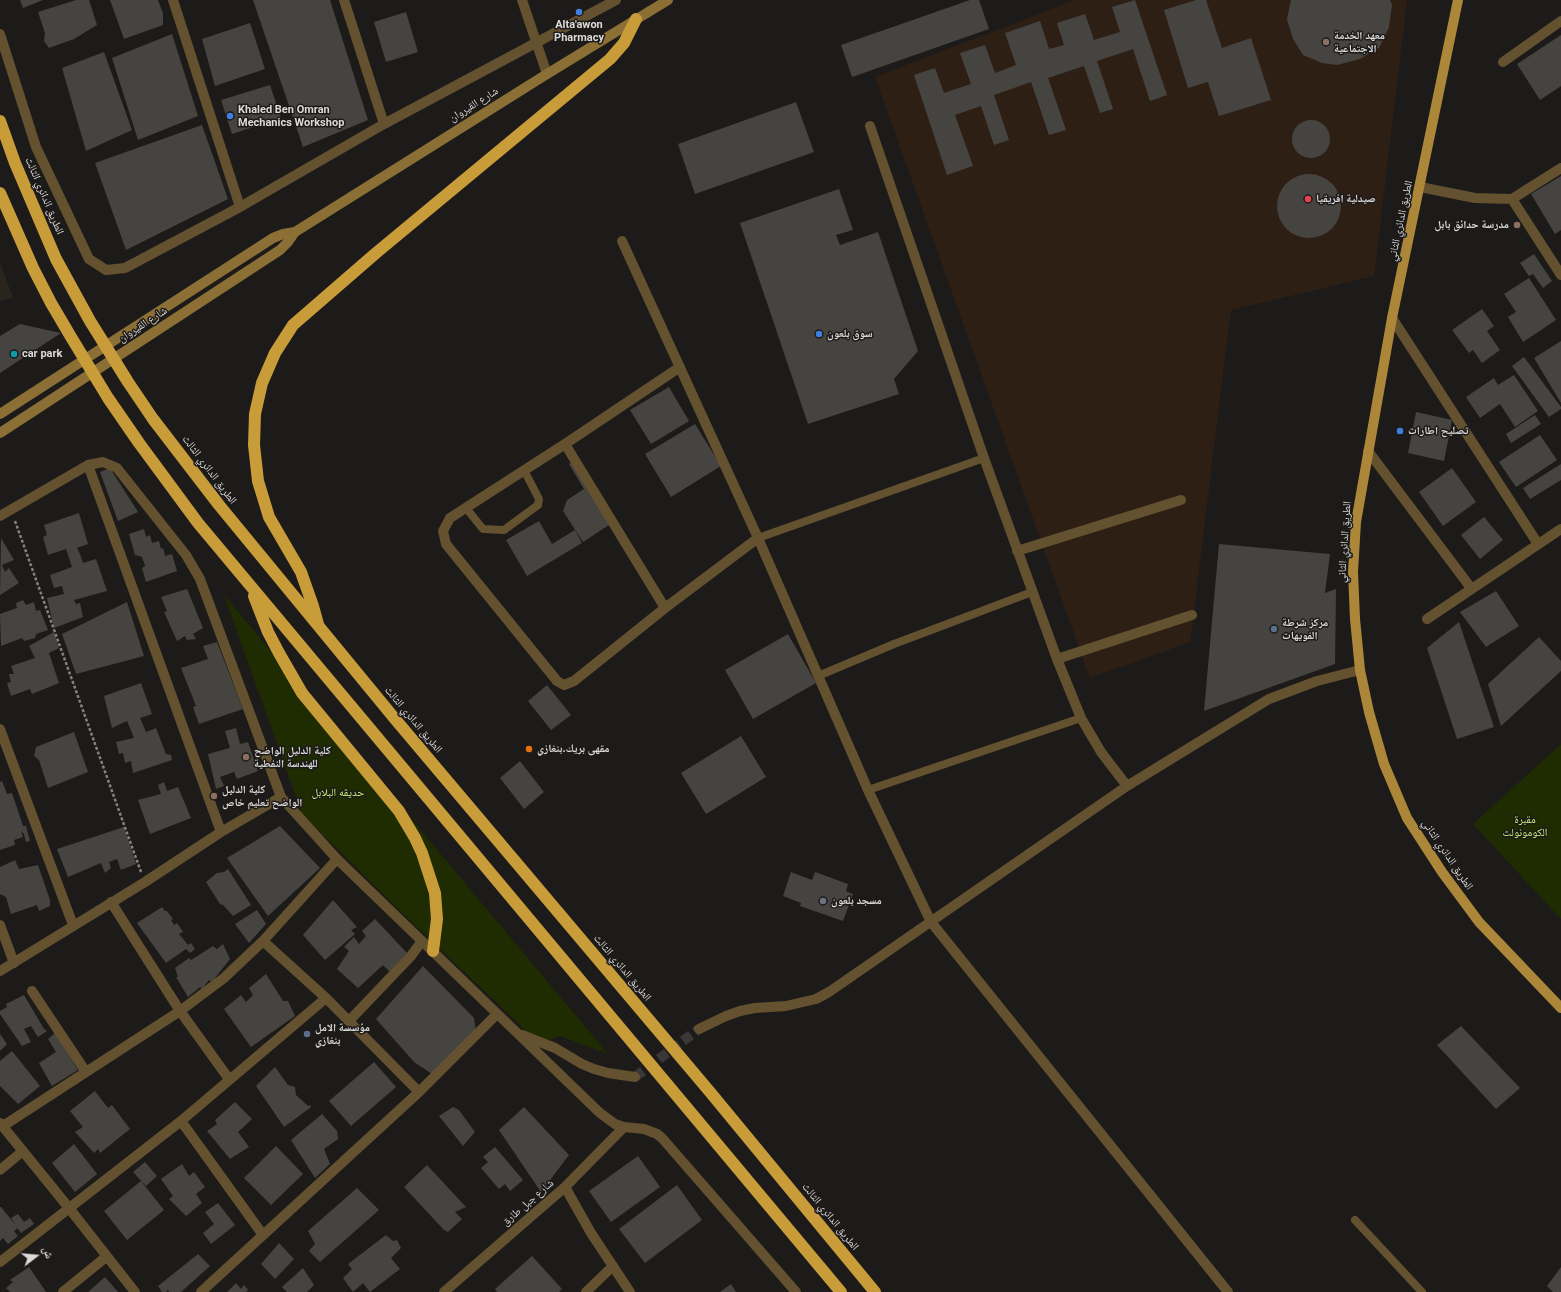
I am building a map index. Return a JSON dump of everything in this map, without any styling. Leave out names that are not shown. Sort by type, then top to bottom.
[{"type":"highway","points":[[319,627],[303,578],[295,560],[269,517],[258,482],[254,445],[255,414],[262,383],[275,353],[293,325],[376,253],[610,59],[624,43],[636,19]]},
{"type":"highway","name":"الطريق الدائري الثالث","points":[[0,120],[15,163],[56,259],[90,322],[128,382],[219,506],[395,719],[716,1099],[874,1292]]},
{"type":"highway","points":[[0,193],[30,262],[51,303],[108,398],[198,523],[841,1292]]},
{"type":"highway","points":[[251,588],[268,632],[290,674],[302,693],[399,811],[415,838],[422,853],[435,893],[437,919],[433,951]]},
{"type":"main road","name":"شارع القيروان","points":[[0,414],[142,324],[273,238],[283,234],[295,232],[546,74],[668,0]]},
{"type":"main road","name":"الطريق الدائري الثاني","points":[[1458,0],[1392,318],[1356,522],[1353,572],[1355,619],[1360,670],[1369,712],[1384,764],[1407,818],[1442,872],[1479,922],[1561,1008]]},
{"type":"main road","name":"شارع القيروان","points":[[0,433],[280,250],[295,232]]},
{"type":"street","points":[[173,0],[240,207]]},
{"type":"street","points":[[344,0],[384,124]]},
{"type":"street","points":[[522,0],[546,74]]},
{"type":"street","points":[[0,34],[36,147],[89,259],[106,270],[125,268],[240,207],[384,124],[616,0]]},
{"type":"street","points":[[1503,62],[1561,21]]},
{"type":"street","points":[[870,126],[984,458],[1057,659],[1081,718],[1101,752],[1127,786]]},
{"type":"street","points":[[1420,187],[1475,198],[1512,199],[1561,168]]},
{"type":"street","points":[[1512,199],[1561,275]]},
{"type":"street","points":[[622,241],[758,538],[868,790],[931,922],[1228,1292]]},
{"type":"street","points":[[1392,318],[1538,544]]},
{"type":"street","points":[[680,367],[565,444],[450,518],[443,531],[446,544],[557,681],[564,685],[574,681],[665,608],[758,538]]},
{"type":"street","points":[[565,444],[665,608]]},
{"type":"street","points":[[1368,452],[1471,588]]},
{"type":"street","points":[[0,516],[88,465],[103,462],[117,468],[186,555],[197,573],[281,797],[337,859],[600,1113],[615,1124],[624,1127],[644,1129],[657,1134],[662,1138],[796,1292]]},
{"type":"street","points":[[88,465],[221,832]]},
{"type":"street","points":[[1017,552],[1181,500]]},
{"type":"street","points":[[1426,619],[1561,529]]},
{"type":"street","points":[[1057,659],[1192,615]]},
{"type":"street","points":[[699,1030],[726,1016],[740,1011],[755,1008],[786,1006],[816,1000],[1127,786],[1269,699],[1317,680],[1360,670]]},
{"type":"street","points":[[0,729],[73,925]]},
{"type":"street","points":[[0,971],[145,882],[221,832],[281,797]]},
{"type":"street","points":[[135,1292],[1,1125],[180,1011],[224,978],[263,941],[337,859]]},
{"type":"street","points":[[111,902],[180,1011],[229,1079]]},
{"type":"street","points":[[0,925],[14,963]]},
{"type":"street","points":[[263,941],[326,998],[419,1092]]},
{"type":"street","points":[[349,1021],[411,956],[422,942]]},
{"type":"street","points":[[32,991],[86,1072]]},
{"type":"street","points":[[0,1262],[182,1121],[229,1079],[326,998]]},
{"type":"street","points":[[201,1292],[419,1092],[497,1014]]},
{"type":"street","points":[[516,1033],[555,1048],[582,1064],[594,1069],[608,1073],[635,1077]]},
{"type":"street","points":[[182,1121],[263,1235]]},
{"type":"street","name":"شارع جبل طارق","points":[[444,1292],[564,1187],[624,1127]]},
{"type":"street","points":[[0,1170],[23,1151]]},
{"type":"street","points":[[564,1187],[630,1292]]},
{"type":"street","points":[[63,1292],[106,1257]]},
{"type":"street","points":[[586,1292],[613,1266]]},
{"type":"lane","points":[[758,538],[984,458]]},
{"type":"lane","points":[[466,508],[483,529],[504,530],[538,505],[539,499],[524,470]]},
{"type":"lane","points":[[818,676],[894,644],[1032,592]]},
{"type":"lane","points":[[868,790],[1081,718]]},
{"type":"lane","points":[[1355,1220],[1422,1292]]},
{"type":"path","points":[[10,509],[145,882]]},
{"type":"shaded area","points":[[1075,0],[1407,0],[1374,276],[1231,310],[1190,642],[1090,678],[875,77]]},
{"type":"shaded area","points":[[0,262],[13,298],[0,301]]},
{"type":"green space","name":"حديقه البلابل","points":[[224,595],[608,1054],[560,1036],[540,1044],[399,910],[302,814]]},
{"type":"green space","name":"مقبرة الكومونولث","points":[[1561,744],[1561,919],[1473,824]]},
{"type":"building","points":[[20,0],[43,0],[23,8]]},
{"type":"building","points":[[76,0],[89,0],[97,25],[74,39],[49,48],[44,41],[45,33],[38,12]]},
{"type":"building","points":[[110,0],[158,0],[163,13],[163,25],[124,39]]},
{"type":"building","points":[[253,0],[330,0],[368,120],[303,147]]},
{"type":"building","points":[[970,0],[979,0],[989,29],[852,77],[841,45]]},
{"type":"building","points":[[1135,0],[1167,95],[1150,101],[1133,49],[1097,61],[1113,109],[1100,113],[1084,66],[1048,78],[1066,130],[1049,135],[1031,82],[994,95],[1009,140],[994,145],[981,106],[955,115],[973,166],[947,175],[914,75],[935,68],[944,93],[971,84],[960,53],[985,45],[995,73],[1016,65],[1005,33],[1040,21],[1049,49],[1064,45],[1057,23],[1085,14],[1094,40],[1120,32],[1112,7]]},
{"type":"building","points":[[1196,0],[1206,0],[1222,48],[1251,38],[1271,100],[1219,116],[1208,82],[1188,88],[1164,10]]},
{"type":"building","points":[[1291,0],[1390,0],[1392,5],[1389,27],[1379,48],[1360,59],[1337,65],[1322,63],[1303,55],[1293,39],[1287,19]]},
{"type":"building","points":[[406,12],[418,52],[386,62],[374,22]]},
{"type":"building","points":[[250,23],[265,69],[215,86],[202,39]]},
{"type":"building","points":[[172,34],[198,116],[138,140],[112,58]]},
{"type":"building","points":[[1561,35],[1561,86],[1540,100],[1517,64]]},
{"type":"building","points":[[104,52],[132,130],[86,151],[62,68]]},
{"type":"building","points":[[270,85],[281,118],[232,134],[221,100]]},
{"type":"building","points":[[796,102],[814,152],[695,194],[678,144]]},
{"type":"building","points":[[1307,120],[1315,120],[1325,125],[1329,132],[1329,146],[1325,153],[1315,158],[1307,158],[1297,153],[1295,150],[1292,143],[1292,135],[1297,125],[1300,123]]},
{"type":"building","points":[[202,125],[228,199],[126,250],[95,163]]},
{"type":"building","points":[[1309,174],[1327,180],[1335,188],[1341,206],[1335,224],[1327,232],[1309,238],[1291,232],[1283,224],[1277,206],[1283,188],[1291,180]]},
{"type":"building","points":[[1561,176],[1561,230],[1555,234],[1531,194]]},
{"type":"building","points":[[839,189],[853,230],[836,235],[840,245],[878,232],[918,351],[894,379],[899,394],[808,424],[740,223]]},
{"type":"building","points":[[1534,254],[1552,281],[1543,288],[1533,274],[1529,276],[1520,263]]},
{"type":"building","points":[[1529,278],[1556,320],[1523,342],[1508,317],[1516,312],[1504,294]]},
{"type":"building","points":[[1482,309],[1494,326],[1487,331],[1500,350],[1482,363],[1473,350],[1469,353],[1452,330]]},
{"type":"building","name":"car park","points":[[20,324],[61,333],[0,373],[0,336]]},
{"type":"building","points":[[1561,341],[1561,403],[1534,358]]},
{"type":"building","points":[[1524,357],[1561,407],[1561,409],[1549,417],[1512,366]]},
{"type":"building","points":[[1514,375],[1538,411],[1515,427],[1500,404],[1480,418],[1466,397],[1494,378],[1498,385]]},
{"type":"building","points":[[669,387],[689,421],[651,444],[630,410]]},
{"type":"building","points":[[1416,412],[1452,420],[1444,461],[1408,453]]},
{"type":"building","points":[[1535,415],[1541,424],[1511,443],[1506,434]]},
{"type":"building","points":[[695,424],[721,466],[671,497],[645,454]]},
{"type":"building","points":[[1540,435],[1557,460],[1516,487],[1499,462]]},
{"type":"building","points":[[573,461],[612,523],[583,542],[563,511],[567,500],[584,489],[569,464]]},
{"type":"building","points":[[1561,464],[1561,480],[1530,499],[1523,488]]},
{"type":"building","points":[[110,468],[138,512],[118,521],[100,472]]},
{"type":"building","points":[[1452,468],[1476,502],[1443,526],[1419,492]]},
{"type":"building","points":[[79,513],[88,544],[77,548],[83,563],[96,559],[107,591],[74,600],[76,604],[80,603],[83,617],[54,628],[47,598],[64,594],[62,586],[54,588],[50,575],[72,567],[66,549],[48,555],[43,537],[47,535],[44,525]]},
{"type":"building","points":[[1484,517],[1503,540],[1480,559],[1461,535]]},
{"type":"building","points":[[539,521],[552,544],[575,530],[582,543],[527,576],[506,540]]},
{"type":"building","points":[[144,529],[146,537],[150,535],[152,543],[159,541],[165,556],[172,554],[177,571],[146,582],[142,568],[145,566],[142,557],[135,555],[129,534]]},
{"type":"building","points":[[1,538],[14,560],[2,565],[5,572],[9,568],[19,583],[0,595]]},
{"type":"building","name":"مركز شرطة الفويهات","points":[[1219,544],[1330,554],[1325,593],[1336,589],[1335,664],[1204,711]]},
{"type":"building","points":[[187,589],[203,628],[193,634],[196,639],[187,640],[185,636],[177,641],[164,612],[167,611],[161,597]]},
{"type":"building","points":[[1496,591],[1519,626],[1486,647],[1460,612]]},
{"type":"building","points":[[23,600],[26,605],[34,602],[36,611],[40,610],[48,630],[36,634],[35,638],[24,641],[22,638],[1,646],[0,614],[17,608],[16,603]]},
{"type":"building","points":[[127,602],[144,656],[76,674],[62,634]]},
{"type":"building","points":[[1459,622],[1494,727],[1457,739],[1427,648]]},
{"type":"building","points":[[54,632],[59,648],[49,653],[59,683],[32,694],[30,689],[11,696],[7,683],[11,682],[9,674],[14,674],[11,666],[35,658],[29,646]]},
{"type":"building","points":[[788,634],[816,683],[753,719],[725,670]]},
{"type":"building","points":[[1539,637],[1561,661],[1561,671],[1501,726],[1488,684]]},
{"type":"building","points":[[217,642],[243,709],[199,724],[193,707],[196,706],[181,668],[208,659],[203,646]]},
{"type":"building","points":[[141,683],[152,714],[140,718],[146,732],[156,728],[166,754],[171,755],[172,760],[133,773],[131,761],[125,763],[123,753],[119,754],[116,742],[134,738],[127,721],[112,728],[104,696]]},
{"type":"building","points":[[547,685],[571,715],[551,730],[528,701]]},
{"type":"building","points":[[236,728],[240,744],[248,742],[258,771],[237,779],[234,772],[220,777],[224,786],[216,789],[208,754],[230,748],[225,731]]},
{"type":"building","points":[[74,732],[88,772],[48,788],[39,760],[34,756],[36,747]]},
{"type":"building","points":[[741,736],[766,777],[706,814],[681,773]]},
{"type":"building","points":[[520,761],[544,792],[524,809],[500,778]]},
{"type":"building","points":[[2,781],[7,794],[12,793],[23,826],[26,826],[30,841],[26,842],[24,834],[21,831],[23,837],[14,840],[15,845],[0,850],[0,782]]},
{"type":"building","points":[[164,782],[167,791],[178,787],[191,818],[150,834],[138,800],[161,794],[158,785]]},
{"type":"building","points":[[280,826],[320,868],[268,916],[227,858]]},
{"type":"building","points":[[124,827],[136,864],[121,870],[117,859],[109,862],[111,868],[105,873],[101,863],[68,877],[57,849]]},
{"type":"building","points":[[15,860],[19,869],[38,865],[50,900],[50,906],[39,911],[37,905],[11,914],[6,897],[0,894],[0,867]]},
{"type":"building","points":[[228,869],[251,905],[233,916],[223,905],[220,904],[206,882],[217,873],[224,872]]},
{"type":"building","points":[[791,872],[812,880],[815,872],[848,884],[846,891],[853,894],[843,921],[800,906],[801,903],[783,896]]},
{"type":"building","points":[[333,900],[357,927],[351,930],[355,934],[325,960],[303,935]]},
{"type":"building","points":[[162,907],[173,919],[171,920],[174,925],[177,923],[183,932],[179,934],[188,945],[191,943],[195,949],[190,953],[186,949],[166,963],[137,923]]},
{"type":"building","points":[[257,910],[266,924],[249,943],[235,924]]},
{"type":"building","points":[[375,919],[407,953],[390,972],[383,965],[358,988],[337,969],[349,951],[344,947],[354,937],[359,944],[366,936],[362,931]]},
{"type":"building","points":[[223,944],[230,959],[212,982],[209,980],[202,989],[200,987],[188,997],[176,977],[178,977],[175,968],[189,958],[191,960],[213,946],[217,949]]},
{"type":"building","points":[[423,966],[474,1018],[476,1032],[435,1076],[414,1062],[376,1019]]},
{"type":"building","points":[[266,974],[283,1001],[288,1001],[295,1016],[251,1047],[224,1009],[241,995],[246,1002],[253,995],[249,988]]},
{"type":"building","points":[[24,995],[44,1029],[47,1031],[38,1037],[31,1026],[24,1029],[31,1042],[22,1046],[0,1014],[0,1011],[7,1007],[6,1004]]},
{"type":"building","points":[[1461,1026],[1520,1088],[1496,1109],[1437,1045]]},
{"type":"building","points":[[55,1033],[78,1070],[52,1086],[39,1063],[56,1052],[48,1039]]},
{"type":"building","points":[[0,1034],[7,1044],[0,1051]]},
{"type":"building","points":[[12,1051],[40,1086],[18,1104],[0,1086],[0,1061]]},
{"type":"building","points":[[374,1062],[396,1087],[351,1126],[329,1101]]},
{"type":"building","points":[[275,1067],[288,1085],[295,1087],[296,1095],[308,1106],[311,1105],[310,1108],[284,1127],[256,1086]]},
{"type":"building","points":[[95,1091],[108,1108],[112,1105],[130,1129],[100,1153],[98,1149],[94,1153],[75,1132],[83,1127],[70,1111]]},
{"type":"building","points":[[235,1102],[252,1119],[238,1132],[249,1147],[230,1159],[207,1131],[217,1124],[215,1120]]},
{"type":"building","points":[[453,1107],[459,1110],[475,1132],[463,1146],[439,1116]]},
{"type":"building","points":[[524,1107],[569,1155],[541,1192],[499,1130]]},
{"type":"building","points":[[322,1114],[337,1131],[338,1139],[324,1149],[330,1164],[315,1178],[291,1140]]},
{"type":"building","points":[[74,1144],[97,1174],[75,1192],[52,1163]]},
{"type":"building","points":[[276,1146],[303,1174],[271,1205],[244,1178]]},
{"type":"building","points":[[495,1147],[523,1180],[510,1191],[505,1184],[499,1189],[481,1168],[488,1162],[483,1157]]},
{"type":"building","points":[[638,1156],[660,1187],[611,1222],[589,1191]]},
{"type":"building","points":[[145,1162],[157,1176],[146,1186],[133,1172]]},
{"type":"building","points":[[182,1164],[189,1176],[194,1172],[205,1187],[196,1194],[202,1203],[186,1216],[169,1199],[173,1196],[161,1179]]},
{"type":"building","points":[[427,1165],[466,1207],[455,1212],[462,1219],[448,1232],[444,1230],[404,1187]]},
{"type":"building","points":[[141,1181],[164,1210],[127,1240],[104,1211]]},
{"type":"building","points":[[677,1185],[702,1220],[645,1263],[619,1229]]},
{"type":"building","points":[[357,1188],[379,1210],[320,1262],[309,1251],[315,1244],[308,1231]]},
{"type":"building","points":[[218,1203],[235,1225],[211,1244],[203,1233],[214,1224],[205,1212]]},
{"type":"building","points":[[0,1207],[18,1228],[14,1231],[18,1236],[8,1244],[3,1238],[0,1241]]},
{"type":"building","points":[[18,1214],[24,1222],[30,1218],[34,1224],[21,1233],[11,1218]]},
{"type":"building","points":[[386,1235],[393,1241],[397,1240],[401,1248],[391,1258],[400,1269],[370,1292],[363,1283],[353,1292],[343,1278],[352,1269],[348,1264]]},
{"type":"building","points":[[279,1243],[294,1259],[275,1279],[261,1264]]},
{"type":"building","points":[[198,1254],[210,1266],[181,1292],[169,1292],[168,1290],[166,1292],[162,1292],[158,1286]]},
{"type":"building","points":[[532,1256],[562,1289],[559,1292],[497,1292],[495,1289]]},
{"type":"building","points":[[29,1267],[46,1292],[10,1292],[6,1288],[13,1282],[10,1280]]},
{"type":"building","points":[[1561,1267],[1561,1292],[1553,1292],[1547,1286]]},
{"type":"building","points":[[303,1268],[314,1285],[307,1292],[287,1292],[282,1287]]},
{"type":"building","points":[[105,1277],[118,1292],[88,1292]]},
{"type":"building","points":[[236,1283],[241,1289],[244,1285],[248,1290],[246,1292],[227,1292]]},
{"type":"building","points":[[731,1284],[736,1292],[720,1292]]},
{"type":"tunnel","points":[[635,1077],[699,1029]]},
{"type":"place","name":"Alta'awon Pharmacy","points":[[579,12]]},
{"type":"place","name":"معهد الخدمة الاجتماعية","points":[[1326,42]]},
{"type":"place","name":"Khaled Ben Omran Mechanics Workshop","points":[[230,116]]},
{"type":"place","name":"صيدلية افريقيا","points":[[1308,199]]},
{"type":"place","name":"مدرسة حدائق بابل","points":[[1517,225]]},
{"type":"place","name":"سوق بلعون","points":[[819,334]]},
{"type":"place","name":"car park","points":[[14,354]]},
{"type":"place","name":"تصليح اطارات","points":[[1400,431]]},
{"type":"place","name":"مركز شرطة الفويهات","points":[[1274,629]]},
{"type":"place","name":"مقهى بريك.بنغازي","points":[[529,749]]},
{"type":"place","name":"كلية الدليل الواضح للهندسة النفطية","points":[[246,757]]},
{"type":"place","name":"كلية الدليل الواضح تعليم خاص","points":[[214,796]]},
{"type":"place","name":"مسجد بلعون","points":[[823,901]]},
{"type":"place","name":"مؤسسة الامل بنغازي","points":[[307,1034]]}]
